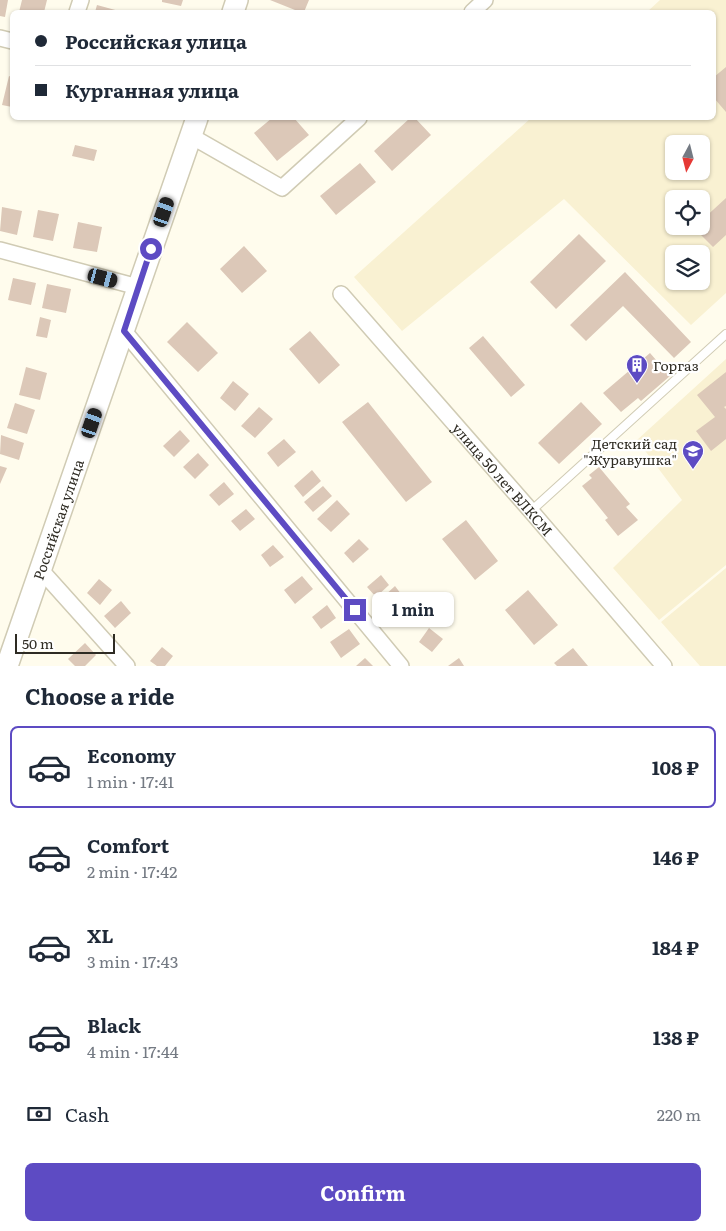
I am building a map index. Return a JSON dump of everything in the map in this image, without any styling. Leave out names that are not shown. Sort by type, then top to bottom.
[{"type":"street","points":[[474,10],[485,0]]},
{"type":"street","points":[[194,127],[282,188],[356,120]]},
{"type":"street","name":"Российская улица","points":[[7,666],[194,127]]},
{"type":"street","points":[[0,250],[138,287]]},
{"type":"street","name":"улица 50 лет ВЛКСМ","points":[[341,294],[664,666]]},
{"type":"street","points":[[124,331],[402,666]]},
{"type":"street","points":[[40,570],[127,666]]},
{"type":"lane","points":[[531,511],[726,334]]},
{"type":"shaded area","points":[[660,0],[726,0],[726,293],[691,325],[564,199],[402,331],[354,277],[529,120],[716,120],[716,10],[649,10]]},
{"type":"shaded area","name":"Детский сад \"Журавушка\"","points":[[726,359],[726,565],[659,620],[613,568],[682,500],[637,440]]},
{"type":"shaded area","points":[[726,568],[726,666],[700,666],[661,622]]},
{"type":"building","points":[[0,0],[8,0],[5,17],[0,16]]},
{"type":"building","points":[[22,0],[47,0],[44,10],[20,10]]},
{"type":"building","points":[[162,0],[183,0],[181,6],[162,2]]},
{"type":"building","points":[[270,0],[309,0],[305,10],[295,10]]},
{"type":"building","points":[[97,5],[115,10],[96,10]]},
{"type":"building","points":[[726,67],[726,112],[716,100],[716,75]]},
{"type":"building","points":[[9,76],[10,107],[2,105]]},
{"type":"building","points":[[270,120],[296,120],[309,135],[277,161],[254,133]]},
{"type":"building","points":[[408,120],[417,120],[431,135],[392,171],[374,151]]},
{"type":"building","points":[[75,145],[97,150],[94,161],[72,156]]},
{"type":"building","points":[[360,163],[376,182],[336,215],[320,196]]},
{"type":"building","points":[[726,198],[726,235],[713,247],[701,235],[710,235],[710,213]]},
{"type":"building","points":[[2,207],[22,211],[17,235],[0,231]]},
{"type":"building","points":[[38,210],[59,214],[53,241],[33,237]]},
{"type":"building","points":[[78,222],[102,227],[97,252],[73,248]]},
{"type":"building","points":[[579,234],[606,261],[556,309],[530,282]]},
{"type":"building","points":[[244,246],[267,271],[242,293],[220,269]]},
{"type":"building","points":[[625,272],[691,342],[674,358],[623,306],[586,341],[570,325]]},
{"type":"building","points":[[13,278],[36,283],[31,305],[8,300]]},
{"type":"building","points":[[47,284],[71,289],[66,313],[42,308]]},
{"type":"building","points":[[40,317],[51,320],[47,338],[36,336]]},
{"type":"building","points":[[187,322],[218,353],[198,372],[167,342]]},
{"type":"building","points":[[310,331],[340,365],[319,384],[289,349]]},
{"type":"building","points":[[483,336],[525,385],[511,397],[469,348]]},
{"type":"building","name":"Горгаз","points":[[650,353],[670,376],[641,401],[638,398],[621,412],[603,393]]},
{"type":"building","points":[[26,367],[47,373],[40,400],[19,395]]},
{"type":"building","points":[[726,372],[726,406],[724,407],[726,409],[726,439],[711,451],[696,431],[715,417],[697,395]]},
{"type":"building","points":[[233,381],[249,394],[235,411],[220,398]]},
{"type":"building","points":[[368,402],[432,482],[406,502],[342,422]]},
{"type":"building","points":[[581,402],[602,424],[559,464],[538,443]]},
{"type":"building","points":[[15,403],[35,410],[27,434],[7,428]]},
{"type":"building","points":[[259,407],[273,419],[255,438],[241,426]]},
{"type":"building","points":[[180,430],[190,441],[174,457],[163,446]]},
{"type":"building","points":[[1,435],[24,443],[19,460],[0,454]]},
{"type":"building","points":[[284,439],[296,452],[278,467],[267,453]]},
{"type":"building","points":[[198,453],[209,465],[195,479],[183,467]]},
{"type":"building","points":[[0,466],[7,468],[0,484]]},
{"type":"building","points":[[599,467],[630,504],[626,507],[638,520],[618,536],[605,520],[608,518],[582,486],[592,478],[589,475]]},
{"type":"building","points":[[312,470],[321,481],[303,497],[294,486]]},
{"type":"building","points":[[224,482],[234,494],[219,506],[209,495]]},
{"type":"building","points":[[323,486],[332,496],[313,512],[304,502]]},
{"type":"building","points":[[337,500],[350,514],[331,532],[317,519]]},
{"type":"building","points":[[246,509],[255,519],[240,531],[231,521]]},
{"type":"building","points":[[466,520],[498,561],[475,580],[442,539]]},
{"type":"building","points":[[359,539],[369,549],[353,563],[344,553]]},
{"type":"building","points":[[273,545],[284,557],[270,567],[261,555]]},
{"type":"building","points":[[381,575],[389,585],[376,597],[367,587]]},
{"type":"building","points":[[302,576],[313,589],[295,604],[284,590]]},
{"type":"building","points":[[99,579],[112,590],[100,605],[87,593]]},
{"type":"building","points":[[395,586],[404,598],[392,608],[383,597]]},
{"type":"building","points":[[528,590],[558,625],[534,645],[505,610]]},
{"type":"building","points":[[121,601],[131,613],[115,628],[104,616]]},
{"type":"building","points":[[327,605],[336,618],[321,629],[312,617]]},
{"type":"building","points":[[429,628],[443,639],[432,652],[419,642]]},
{"type":"building","points":[[349,629],[360,644],[341,658],[330,642]]},
{"type":"building","points":[[85,643],[96,655],[85,666],[75,666],[68,659]]},
{"type":"building","points":[[162,647],[173,656],[165,666],[157,666],[150,661]]},
{"type":"building","points":[[573,648],[588,666],[557,666],[554,663]]},
{"type":"building","points":[[365,658],[373,666],[356,666]]},
{"type":"building","points":[[459,658],[464,666],[448,666]]},
{"type":"place","name":"Горгаз","points":[[637,384]]},
{"type":"place","name":"Детский сад \"Журавушка\"","points":[[693,470]]},
{"type":"route","points":[[151,249],[124,331],[355,610]]}]
